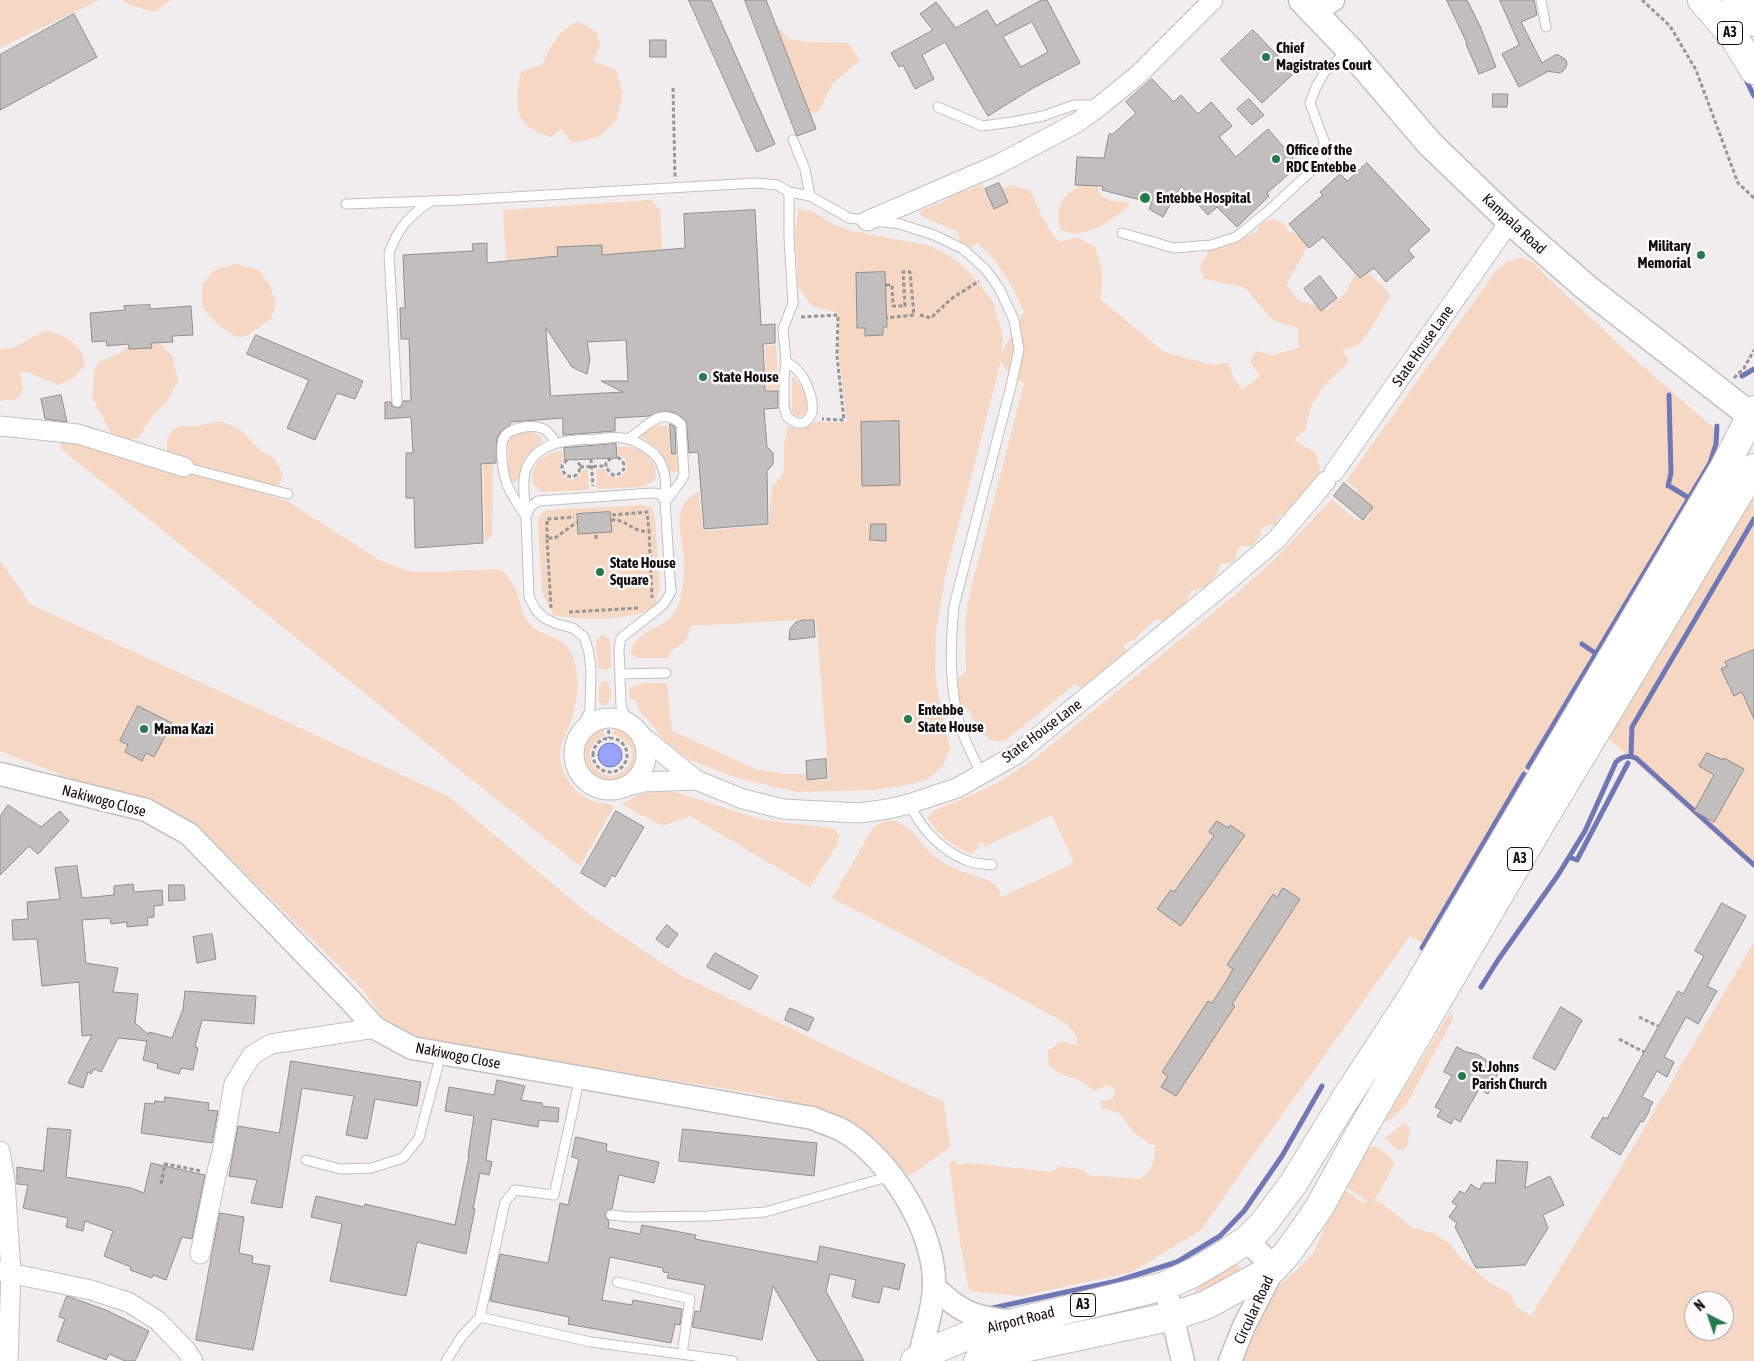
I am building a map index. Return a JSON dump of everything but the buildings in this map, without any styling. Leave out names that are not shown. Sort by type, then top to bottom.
[{"type":"highway","name":"A3","points":[[1702,0],[1734,37],[1754,70]]},
{"type":"highway","name":"A3","points":[[1736,0],[1754,22]]},
{"type":"highway","name":"A3","points":[[1255,1232],[1293,1184],[1344,1101],[1412,997],[1554,753],[1719,476],[1753,415]]},
{"type":"highway","name":"A3","points":[[1282,1260],[1319,1208],[1359,1134],[1541,822],[1754,468]]},
{"type":"highway","name":"Airport Road","points":[[917,1360],[929,1352],[979,1331],[1165,1286],[1195,1272],[1255,1232]]},
{"type":"highway","name":"Airport Road","points":[[978,1361],[1005,1352],[1173,1316],[1206,1305],[1282,1260]]},
{"type":"main road","name":"Kampala Road","points":[[1316,4],[1349,49],[1430,144],[1510,221],[1588,289],[1753,415]]},
{"type":"street","points":[[867,221],[999,164],[1078,122],[1101,106],[1139,74],[1213,0]]},
{"type":"street","name":"State House Lane","points":[[696,780],[743,798],[783,809],[860,813],[909,804],[957,788],[1017,754],[1276,540],[1329,478],[1510,221]]},
{"type":"street","points":[[0,426],[78,434],[184,467]]},
{"type":"street","points":[[608,717],[616,717],[627,721],[637,728],[644,737],[696,780],[643,782],[609,790],[590,784],[583,778],[574,761],[576,742],[580,733],[590,723],[608,717]]},
{"type":"street","points":[[628,786],[639,777],[645,764],[647,751],[644,737]]},
{"type":"street","name":"Nakiwogo Close","points":[[0,774],[146,810],[189,834],[375,1028],[412,1048],[812,1118],[846,1132],[884,1168],[905,1193],[925,1238],[933,1267],[934,1287],[932,1304],[917,1360]]},
{"type":"street","points":[[200,1254],[222,1152],[234,1084],[252,1055],[271,1044],[375,1028]]},
{"type":"street","points":[[0,1152],[5,1180],[5,1272],[8,1361]]},
{"type":"street","name":"Circular Road","points":[[1230,1361],[1244,1326],[1282,1260],[1255,1232]]},
{"type":"street","points":[[5,1272],[91,1290],[128,1302],[157,1320],[186,1350],[193,1361]]},
{"type":"street","points":[[1165,1286],[1184,1361]]},
{"type":"street","points":[[934,1287],[967,1313],[984,1318],[1014,1322]]},
{"type":"lane","points":[[1541,0],[1546,26]]},
{"type":"lane","points":[[1122,233],[1174,248],[1210,246],[1236,237],[1267,212],[1323,160],[1324,141],[1310,103],[1324,73],[1349,49]]},
{"type":"lane","points":[[938,107],[982,126],[1043,116],[1074,105],[1101,106]]},
{"type":"lane","points":[[793,140],[805,169],[810,196]]},
{"type":"lane","points":[[346,204],[675,187],[777,185],[788,192],[810,196],[849,218],[900,224],[934,235],[963,249],[989,274],[999,288],[1014,320],[1019,349],[954,606],[951,637],[955,706],[962,731],[982,774]]},
{"type":"lane","points":[[786,362],[796,369],[810,393],[813,407],[808,419],[804,423],[796,423],[788,417],[784,408],[786,362],[783,329],[793,303],[788,192]]},
{"type":"lane","points":[[397,402],[389,253],[395,236],[405,223],[415,212],[431,201]]},
{"type":"lane","points":[[580,733],[590,710],[590,653],[584,637],[579,632],[551,617],[544,618],[536,610],[529,597],[524,479],[527,467],[540,451],[563,440],[627,438],[649,422],[670,418],[681,424],[684,474],[666,501]]},
{"type":"lane","points":[[526,517],[509,491],[504,478],[503,439],[505,435],[515,428],[542,428],[551,435],[556,443]]},
{"type":"lane","points":[[627,438],[644,446],[657,458],[666,477],[671,592],[663,605],[653,610],[621,638],[619,648],[621,706],[627,721]]},
{"type":"lane","points":[[184,467],[288,494]]},
{"type":"lane","points":[[526,517],[530,507],[538,501],[594,496],[622,496],[652,492],[660,494],[666,501]]},
{"type":"lane","points":[[620,674],[666,673]]},
{"type":"lane","points":[[909,804],[916,818],[933,838],[949,851],[969,861],[992,865]]},
{"type":"lane","points":[[306,1160],[340,1169],[372,1168],[403,1158],[419,1138],[441,1054]]},
{"type":"lane","points":[[446,1361],[462,1336],[480,1317],[505,1202],[515,1190],[554,1195],[580,1077]]},
{"type":"lane","points":[[611,1215],[630,1217],[765,1212],[884,1168]]},
{"type":"lane","points":[[617,1282],[690,1299],[682,1354]]},
{"type":"lane","points":[[480,1317],[591,1342],[733,1361]]},
{"type":"path","points":[[1642,0],[1670,26],[1696,70],[1738,184],[1754,198]]},
{"type":"path","points":[[1279,48],[1281,46],[1289,55]]},
{"type":"path","points":[[672,88],[675,187]]},
{"type":"path","points":[[886,285],[892,285],[893,306],[905,306],[903,272],[910,272],[914,315],[886,318]]},
{"type":"path","points":[[920,315],[931,318],[951,299],[989,274]]},
{"type":"path","points":[[788,318],[838,315],[837,356],[844,420],[808,419]]},
{"type":"path","points":[[606,466],[613,475],[622,473],[625,468],[624,463],[622,459],[617,457]]},
{"type":"path","points":[[606,466],[610,458]]},
{"type":"path","points":[[591,459],[594,496]]},
{"type":"path","points":[[567,460],[562,465],[562,470],[569,477],[578,475],[581,470],[576,460]]},
{"type":"path","points":[[580,467],[606,466]]},
{"type":"path","points":[[574,517],[547,519],[551,617],[653,610],[647,512],[612,515]]},
{"type":"path","points":[[611,520],[620,520],[639,532],[649,531]]},
{"type":"path","points":[[547,538],[555,538],[577,522]]},
{"type":"path","points":[[596,533],[596,538]]},
{"type":"path","points":[[608,717],[609,738]]},
{"type":"path","points":[[609,738],[622,742],[627,754],[622,767],[609,772],[603,770],[594,760],[596,746],[609,738]]},
{"type":"path","points":[[1639,1016],[1658,1026]]},
{"type":"path","points":[[1620,1039],[1644,1052]]},
{"type":"path","points":[[161,1184],[165,1164],[206,1172],[217,1171]]},
{"type":"shaded area","points":[[0,0],[99,0],[0,48]]},
{"type":"shaded area","points":[[121,0],[171,0],[155,12],[133,6]]},
{"type":"shaded area","points":[[771,20],[791,40],[848,43],[860,60],[833,83],[819,111],[799,116]]},
{"type":"shaded area","points":[[579,21],[596,32],[600,46],[593,61],[616,70],[623,93],[616,121],[599,137],[572,143],[561,129],[551,137],[529,127],[519,113],[517,95],[521,72],[543,64],[556,39],[566,29]]},
{"type":"shaded area","points":[[1102,175],[1098,186],[1101,196],[1112,201],[1128,202],[1130,205],[1106,223],[1088,232],[1069,233],[1060,229],[1060,204],[1065,197],[1074,189]]},
{"type":"shaded area","points":[[982,184],[985,192],[992,194],[1011,185],[1030,190],[1046,224],[1059,242],[1077,237],[1095,247],[1103,279],[1099,298],[1164,352],[1212,365],[1228,363],[1234,379],[1243,390],[1260,376],[1250,362],[1256,351],[1274,355],[1298,348],[1298,328],[1274,321],[1244,287],[1204,279],[1200,265],[1211,248],[1241,239],[1256,232],[1261,224],[1272,219],[1283,223],[1289,232],[1304,235],[1309,244],[1286,285],[1299,301],[1327,309],[1345,293],[1356,272],[1361,267],[1382,285],[1390,296],[1359,345],[1342,350],[1349,360],[1323,387],[1311,406],[1305,430],[1294,440],[1316,453],[1324,488],[1298,513],[1280,515],[1275,525],[1265,526],[1252,546],[1242,546],[1237,550],[1236,558],[1231,563],[1223,563],[1208,585],[1191,591],[1179,617],[1167,622],[1155,619],[1135,639],[1123,645],[1126,650],[1125,660],[1083,690],[1075,684],[1006,740],[993,740],[982,733],[977,727],[969,709],[963,707],[957,699],[953,685],[966,672],[965,620],[970,592],[1024,384],[1006,370],[1001,361],[945,577],[936,632],[935,669],[940,707],[950,748],[943,766],[928,779],[913,784],[875,790],[798,792],[731,776],[688,759],[666,742],[639,710],[636,700],[630,699],[629,688],[642,683],[667,683],[672,731],[758,770],[784,774],[806,774],[806,781],[829,780],[816,619],[691,626],[685,642],[671,651],[668,658],[635,658],[631,653],[633,646],[641,636],[670,618],[678,605],[684,568],[679,519],[684,504],[690,497],[699,491],[703,531],[769,525],[772,486],[783,474],[784,444],[788,426],[799,429],[815,422],[847,422],[839,356],[839,313],[812,306],[798,287],[795,230],[799,208],[803,211],[814,212],[831,223],[848,230],[926,245],[941,251],[957,261],[973,276],[992,300],[1003,336],[1001,354],[1024,312],[1010,283],[999,266],[977,243],[971,248],[961,243],[957,231],[920,214],[922,210],[947,200],[954,192],[970,190]]},
{"type":"shaded area","points":[[652,200],[660,211],[662,249],[624,253],[626,297],[604,299],[602,245],[557,247],[559,302],[544,302],[539,257],[506,260],[503,210]]},
{"type":"shaded area","points":[[1521,257],[1534,263],[1638,362],[1716,430],[1714,448],[1708,464],[1689,496],[1671,486],[1669,487],[1688,498],[1596,652],[1588,647],[1586,648],[1595,654],[1423,943],[1410,936],[1201,1230],[1132,1272],[1022,1296],[969,1291],[949,1163],[956,1160],[957,1165],[969,1163],[1052,1172],[1060,1166],[1084,1170],[1087,1175],[1140,1179],[1148,1172],[1152,1165],[1155,1145],[1150,1144],[1134,1132],[1118,1112],[1102,1109],[1101,1101],[1112,1099],[1116,1094],[1113,1088],[1107,1085],[1095,1091],[1079,1080],[1062,1075],[1049,1065],[1048,1051],[1061,1041],[1077,1045],[1077,1037],[1067,1024],[832,898],[873,828],[888,821],[903,824],[944,863],[994,884],[1002,897],[1074,863],[1052,815],[984,847],[984,843],[980,842],[979,848],[971,854],[958,848],[946,839],[927,818],[934,811],[994,785],[1033,760],[1236,594],[1275,559],[1332,499],[1355,519],[1366,519],[1371,513],[1367,505],[1356,496],[1357,489],[1346,481],[1495,272],[1507,262]]},
{"type":"shaded area","points":[[236,264],[259,270],[270,285],[276,303],[271,319],[245,337],[236,337],[217,324],[202,307],[202,284],[214,270]]},
{"type":"shaded area","points":[[44,331],[65,337],[76,345],[85,364],[74,378],[58,385],[30,373],[20,372],[23,390],[16,399],[0,401],[0,349],[14,348]]},
{"type":"shaded area","points":[[138,340],[158,341],[173,357],[178,381],[168,400],[152,416],[138,438],[115,440],[92,397],[95,368],[101,361],[118,354]]},
{"type":"shaded area","points":[[776,345],[778,389],[766,390],[765,346]]},
{"type":"shaded area","points":[[792,376],[802,388],[807,403],[806,413],[799,417],[792,412]]},
{"type":"shaded area","points":[[221,421],[241,430],[260,450],[274,458],[283,474],[280,483],[264,494],[287,501],[381,561],[399,568],[418,572],[503,570],[516,590],[524,616],[529,623],[538,631],[560,641],[569,649],[576,668],[577,690],[573,715],[560,752],[563,770],[566,778],[577,792],[593,801],[612,805],[613,809],[580,866],[61,449],[60,437],[158,464],[167,450],[167,440],[172,430],[180,426],[197,426]]},
{"type":"shaded area","points":[[659,425],[674,430],[675,434],[670,435],[671,455],[679,455],[678,469],[675,473],[669,471],[658,449],[642,437],[642,432]]},
{"type":"shaded area","points":[[514,433],[536,434],[543,440],[524,459],[517,481],[514,483],[505,465],[505,463],[508,463],[509,446],[505,446]]},
{"type":"shaded area","points":[[617,447],[634,448],[646,454],[655,466],[656,476],[654,481],[643,487],[597,489],[596,469],[604,469],[608,475],[616,478],[624,474],[626,470],[627,463],[618,455]]},
{"type":"shaded area","points":[[563,451],[564,460],[560,465],[561,473],[567,478],[575,479],[582,470],[588,470],[589,490],[542,492],[533,484],[532,477],[536,465],[550,454]]},
{"type":"shaded area","points":[[493,464],[492,534],[485,543],[483,465]]},
{"type":"shaded area","points":[[1754,494],[1754,869],[1606,736]]},
{"type":"shaded area","points":[[643,505],[651,507],[655,518],[660,588],[656,600],[659,604],[641,613],[622,617],[585,618],[553,615],[542,592],[538,521],[541,514],[548,510]]},
{"type":"shaded area","points":[[0,560],[30,604],[448,796],[586,912],[680,975],[944,1102],[950,1147],[911,1175],[907,1174],[881,1144],[858,1126],[838,1116],[770,1096],[422,1040],[383,1018],[363,990],[196,824],[160,804],[97,789],[0,751]]},
{"type":"shaded area","points":[[602,635],[610,639],[611,666],[606,670],[598,668],[596,642]]},
{"type":"shaded area","points":[[603,681],[607,681],[611,691],[609,701],[604,706],[599,702],[599,686]]},
{"type":"shaded area","points":[[604,725],[604,736],[594,743],[590,751],[590,759],[594,767],[608,775],[617,775],[629,765],[632,751],[623,740],[613,734],[613,725],[621,728],[632,737],[639,755],[633,772],[625,778],[616,781],[597,777],[584,764],[582,758],[582,749],[586,740],[592,733]]},
{"type":"shaded area","points":[[657,790],[675,792],[763,820],[833,828],[839,835],[838,843],[810,887],[690,816],[663,826],[621,804],[641,794]]},
{"type":"shaded area","points":[[1754,942],[1754,1361],[1236,1361],[1273,1292],[1313,1254],[1342,1188],[1363,1203],[1367,1201],[1348,1188],[1355,1169],[1364,1153],[1375,1146],[1390,1157],[1394,1166],[1374,1201],[1381,1203],[1413,1228],[1434,1233],[1450,1244],[1460,1257],[1487,1281],[1511,1295],[1516,1306],[1531,1316]]},
{"type":"shaded area","points":[[1451,1011],[1453,1019],[1406,1105],[1392,1119],[1384,1122]]},
{"type":"shaded area","points":[[1404,1123],[1410,1128],[1408,1143],[1405,1149],[1399,1150],[1385,1138]]},
{"type":"shaded area","points":[[1233,1264],[1237,1264],[1240,1267],[1239,1270],[1206,1290],[1195,1291],[1194,1287]]},
{"type":"water","points":[[610,743],[619,746],[622,755],[619,764],[610,767],[601,764],[598,755],[601,746]]},
{"type":"waterway","points":[[1744,76],[1754,96]]},
{"type":"waterway","points":[[1742,376],[1754,369]]},
{"type":"waterway","points":[[1668,486],[1671,473],[1669,395]]},
{"type":"waterway","points":[[1528,767],[1710,463],[1716,444],[1717,426]]},
{"type":"waterway","points":[[1671,487],[1689,498]]},
{"type":"waterway","points":[[1631,756],[1632,727],[1754,519]]},
{"type":"waterway","points":[[1582,644],[1595,653]]},
{"type":"waterway","points":[[1481,987],[1558,875],[1585,831],[1616,762],[1623,757],[1636,758],[1754,865]]},
{"type":"waterway","points":[[1569,857],[1577,860],[1628,763]]},
{"type":"waterway","points":[[1422,948],[1524,774]]},
{"type":"waterway","points":[[988,1309],[1117,1281],[1177,1262],[1220,1236],[1244,1211],[1282,1156],[1322,1086]]},
{"type":"place","name":"Chief Magistrates Court","points":[[1266,57]]},
{"type":"place","name":"Office of the RDC Entebbe","points":[[1276,159]]},
{"type":"place","name":"Entebbe Hospital","points":[[1145,198]]},
{"type":"place","name":"Military Memorial","points":[[1701,255]]},
{"type":"place","name":"State House","points":[[703,377]]},
{"type":"place","name":"State House Square","points":[[600,572]]},
{"type":"place","name":"Entebbe State House","points":[[908,719]]},
{"type":"place","name":"Mama Kazi","points":[[144,729]]},
{"type":"place","name":"St. Johns Parish Church","points":[[1462,1076]]}]
